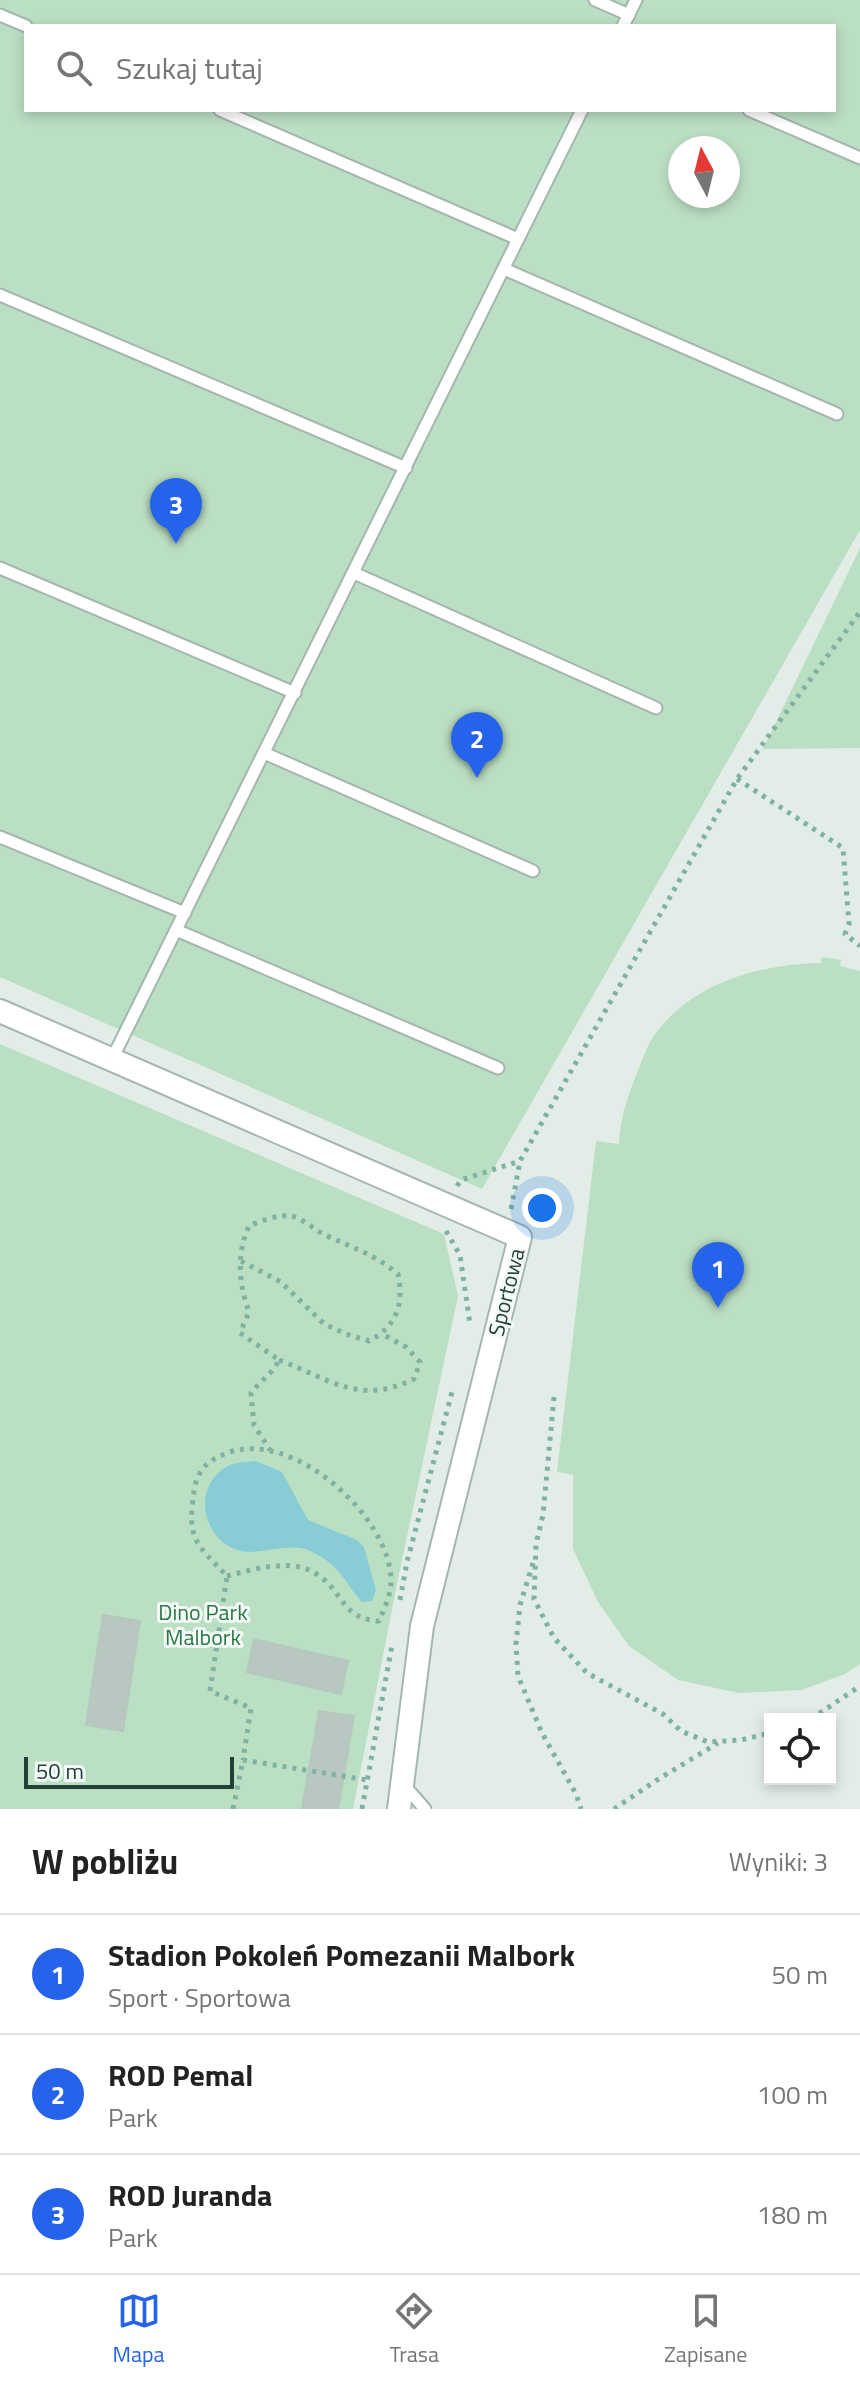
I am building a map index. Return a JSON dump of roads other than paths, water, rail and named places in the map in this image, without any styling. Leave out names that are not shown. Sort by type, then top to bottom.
[{"type":"street","name":"Sportowa","points":[[0,1011],[520,1237],[422,1626],[399,1809]]},
{"type":"lane","points":[[595,0],[626,20],[636,0]]},
{"type":"lane","points":[[0,15],[24,25]]},
{"type":"lane","points":[[225,112],[518,239]]},
{"type":"lane","points":[[112,1059],[581,112]]},
{"type":"lane","points":[[754,112],[860,158]]},
{"type":"lane","points":[[504,269],[837,414]]},
{"type":"lane","points":[[0,295],[406,468]]},
{"type":"lane","points":[[0,568],[295,693]]},
{"type":"lane","points":[[354,573],[656,708]]},
{"type":"lane","points":[[264,753],[533,871]]},
{"type":"lane","points":[[0,837],[185,913]]},
{"type":"lane","points":[[176,930],[498,1068]]},
{"type":"lane","points":[[403,1784],[425,1809]]},
{"type":"water","points":[[256,1461],[282,1472],[308,1520],[357,1540],[364,1547],[376,1590],[372,1601],[362,1602],[334,1567],[310,1551],[293,1548],[246,1552],[225,1544],[216,1535],[206,1512],[208,1487],[226,1467]]},
{"type":"place","name":"ROD Juranda","points":[[176,544]]},
{"type":"place","name":"ROD Pemal","points":[[477,778]]},
{"type":"place","name":"Stadion Pokoleń Pomezanii Malbork","points":[[718,1308]]},
{"type":"park label","name":"Dino Park Malbork","points":[[203,1624]]}]
